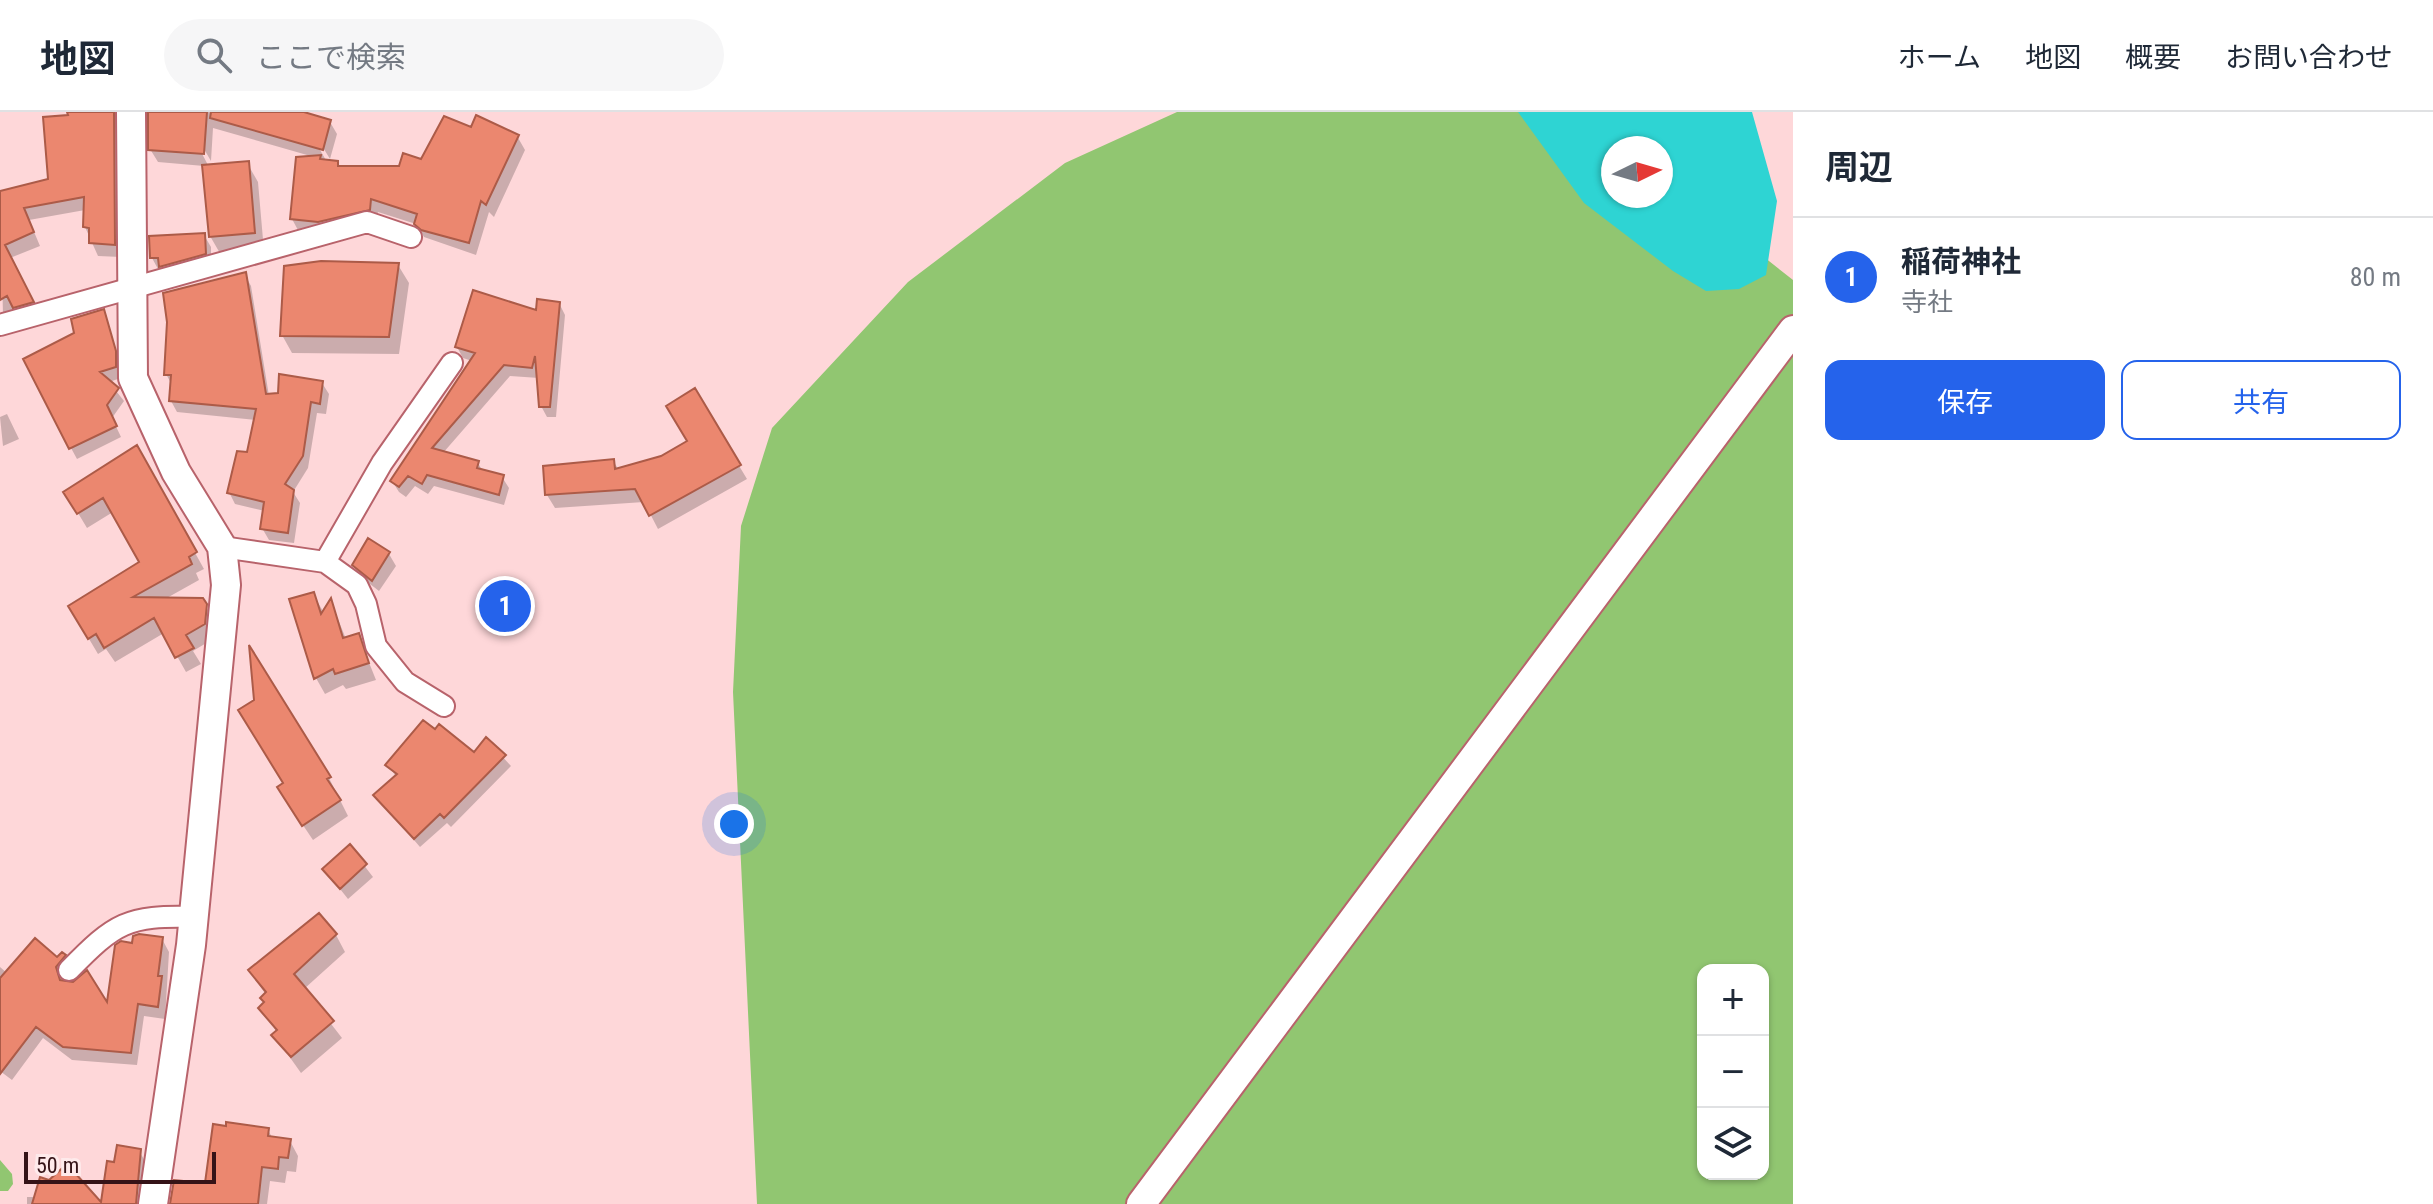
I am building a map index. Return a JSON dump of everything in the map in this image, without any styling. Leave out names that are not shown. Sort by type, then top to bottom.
[{"type":"street","points":[[131,112],[133,378],[176,472],[222,547],[226,585],[194,917],[153,1204]]},
{"type":"street","points":[[0,325],[367,222],[411,237]]},
{"type":"street","points":[[1141,1204],[1793,330]]},
{"type":"street","points":[[325,562],[382,463],[452,363]]},
{"type":"street","points":[[222,547],[325,562],[357,585],[366,604],[376,646],[385,658],[405,682],[444,706]]},
{"type":"street","points":[[69,970],[99,940],[128,921],[148,916],[194,917]]},
{"type":"green space","points":[[1177,112],[1554,112],[1601,179],[1601,208],[1673,208],[1673,193],[1683,193],[1793,280],[1793,1204],[757,1204],[733,692],[741,526],[772,428],[908,282],[1065,163]]},
{"type":"green space","points":[[0,1160],[12,1174],[13,1184],[8,1191],[0,1191]]},
{"type":"water","points":[[1518,112],[1752,112],[1777,201],[1766,275],[1739,289],[1706,291],[1673,271],[1584,203]]},
{"type":"building","points":[[67,112],[114,112],[115,245],[89,243],[89,228],[83,227],[84,197],[24,208],[34,232],[5,245],[34,302],[13,308],[7,296],[0,300],[0,191],[48,179],[43,117],[68,115]]},
{"type":"building","points":[[148,112],[207,112],[204,154],[148,150]]},
{"type":"building","points":[[211,112],[304,112],[331,120],[323,150],[210,118]]},
{"type":"building","points":[[476,115],[519,135],[486,205],[481,201],[469,243],[421,230],[414,224],[417,214],[371,199],[370,210],[318,222],[290,219],[296,157],[321,155],[320,159],[338,161],[338,166],[399,166],[403,153],[421,159],[444,116],[471,127]]},
{"type":"building","points":[[249,161],[255,233],[209,237],[202,165]]},
{"type":"building","points":[[205,233],[206,254],[159,267],[158,258],[150,258],[149,236]]},
{"type":"building","points":[[321,261],[399,263],[389,337],[280,336],[284,266]]},
{"type":"building","points":[[246,272],[266,394],[278,393],[279,374],[323,381],[320,404],[311,402],[303,456],[285,484],[294,490],[288,533],[260,529],[264,502],[227,493],[237,451],[247,452],[256,409],[169,401],[171,375],[164,375],[167,322],[163,293]]},
{"type":"building","points":[[473,290],[536,310],[537,299],[560,302],[550,407],[539,407],[535,356],[532,368],[504,365],[432,448],[479,461],[477,468],[504,475],[499,495],[427,475],[422,484],[408,476],[399,487],[390,481],[475,353],[455,347]]},
{"type":"building","points":[[104,309],[116,351],[116,367],[100,372],[119,388],[107,405],[117,426],[69,449],[23,359],[74,333],[71,319]]},
{"type":"building","points":[[695,388],[741,465],[649,516],[635,489],[545,495],[543,466],[614,459],[615,469],[661,456],[687,441],[666,406]]},
{"type":"building","points":[[137,445],[197,552],[189,557],[192,564],[133,597],[203,598],[207,604],[205,624],[186,635],[194,648],[175,658],[154,618],[104,648],[96,634],[88,639],[68,606],[139,562],[103,498],[77,514],[63,492]]},
{"type":"building","points":[[368,538],[390,552],[372,581],[352,565]]},
{"type":"building","points":[[314,592],[321,614],[331,598],[343,638],[359,633],[369,663],[335,674],[333,669],[314,679],[289,599]]},
{"type":"building","points":[[249,645],[331,777],[327,779],[341,800],[302,826],[277,787],[283,783],[238,710],[254,700]]},
{"type":"building","points":[[423,720],[435,729],[439,724],[474,752],[486,737],[506,755],[444,818],[440,814],[414,839],[373,795],[397,774],[385,765]]},
{"type":"building","points":[[350,844],[367,864],[340,889],[322,869]]},
{"type":"building","points":[[319,913],[337,934],[294,974],[334,1021],[291,1057],[271,1035],[277,1030],[258,1008],[264,1002],[260,998],[266,992],[248,970]]},
{"type":"building","points":[[133,936],[163,937],[158,976],[162,976],[158,1007],[138,1004],[131,1053],[63,1047],[36,1027],[0,1074],[0,978],[35,938],[57,957],[62,952],[66,955],[56,967],[60,980],[73,982],[87,970],[107,1002],[115,945],[121,941],[132,943]]},
{"type":"building","points":[[226,1122],[269,1128],[268,1136],[291,1139],[288,1158],[279,1157],[278,1169],[262,1167],[258,1204],[170,1204],[174,1180],[205,1183],[213,1124],[226,1126]]},
{"type":"building","points":[[117,1145],[141,1149],[136,1204],[32,1204],[40,1177],[49,1180],[67,1164],[101,1202],[107,1161],[114,1162]]},
{"type":"place","name":"稲荷神社","points":[[505,606]]}]
